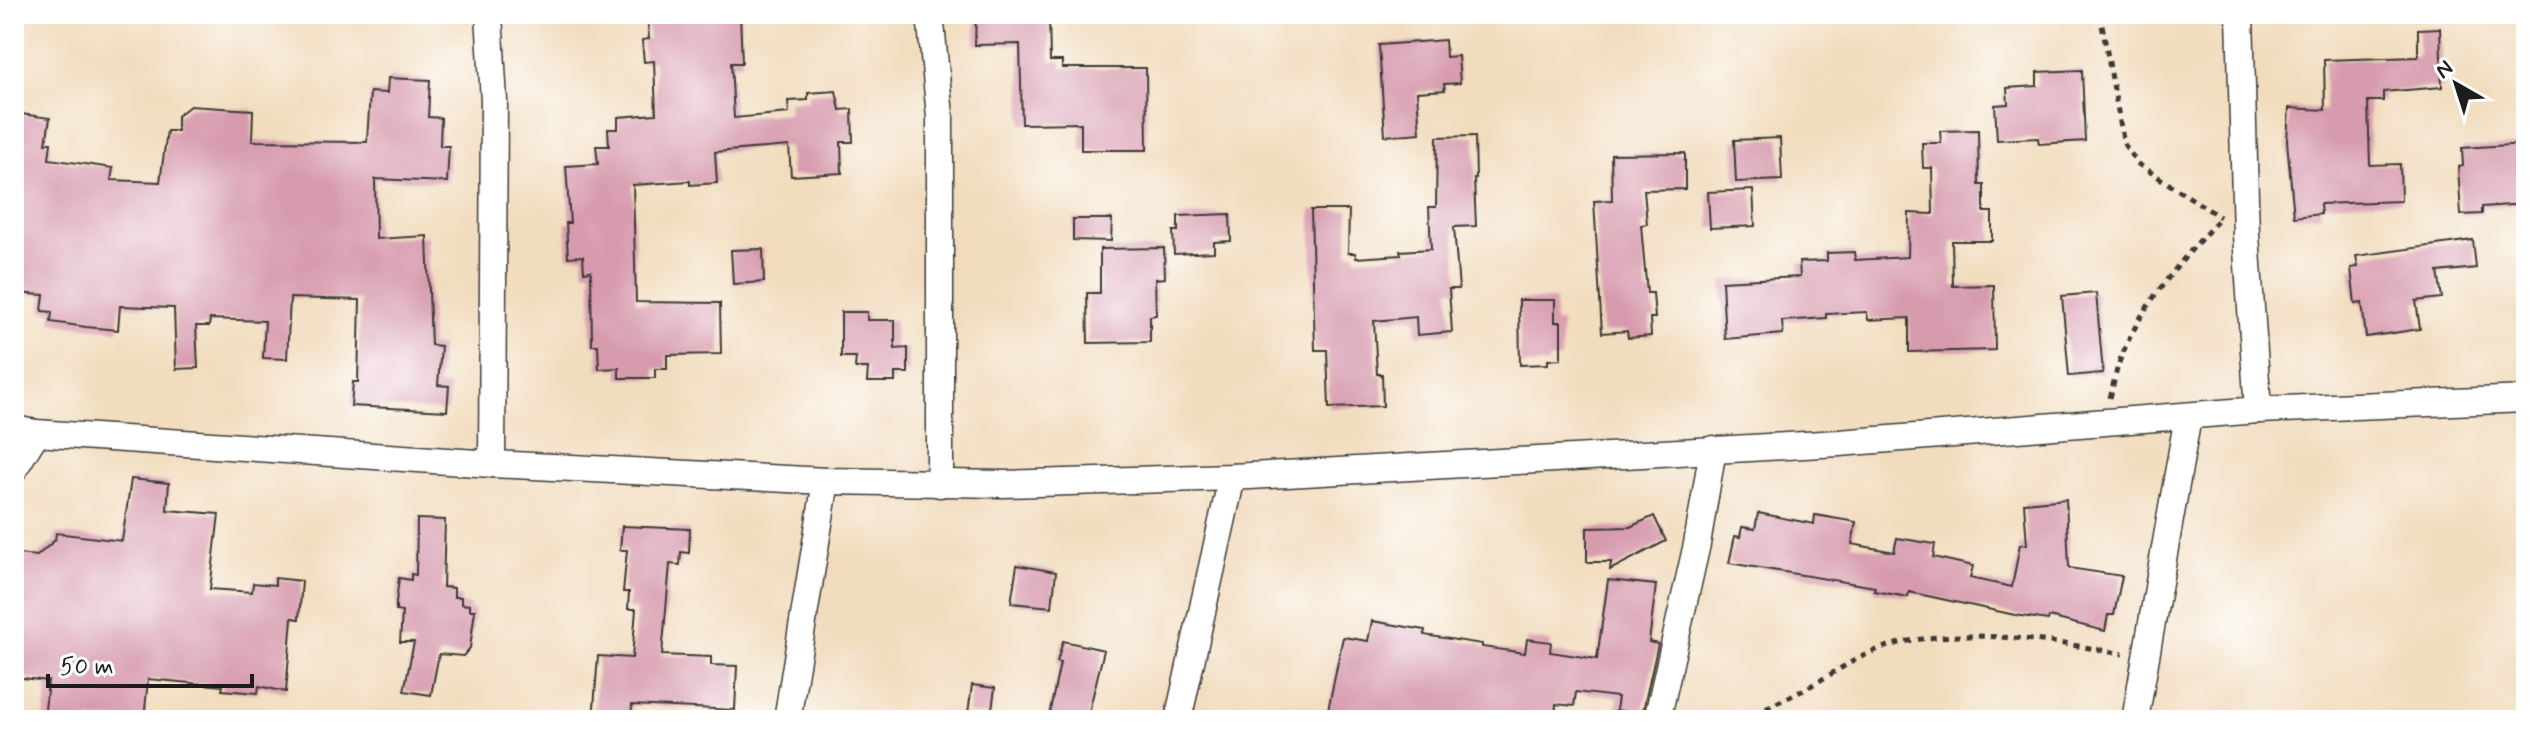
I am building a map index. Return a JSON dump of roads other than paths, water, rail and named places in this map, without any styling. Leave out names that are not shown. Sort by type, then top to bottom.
[{"type":"street","points":[[489,14],[494,101],[492,464]]},
{"type":"street","points":[[930,14],[940,116],[940,484]]},
{"type":"street","points":[[2240,14],[2246,235],[2258,410]]},
{"type":"street","points":[[14,469],[25,431],[492,464],[826,481],[1111,483],[1839,443],[2258,410],[2526,399]]},
{"type":"street","points":[[2135,720],[2188,416]]},
{"type":"street","points":[[1657,720],[1697,544],[1713,449]]},
{"type":"street","points":[[1178,720],[1232,477]]},
{"type":"street","points":[[787,720],[826,481]]}]
